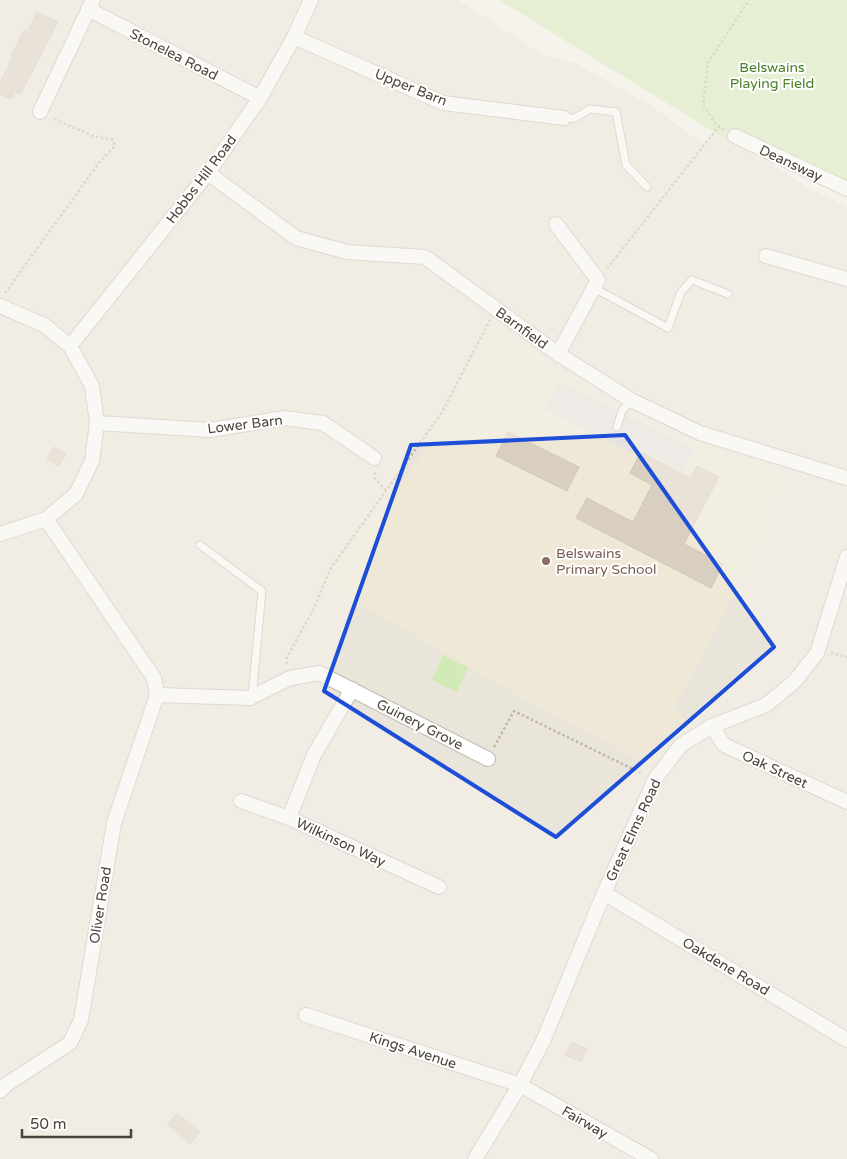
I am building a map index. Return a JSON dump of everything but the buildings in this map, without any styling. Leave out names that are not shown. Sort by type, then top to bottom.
[{"type":"street","name":"Hobbs Hill Road","points":[[70,346],[208,173],[260,98],[294,36],[311,0]]},
{"type":"street","name":"Stonelea Road","points":[[40,112],[90,4],[260,98]]},
{"type":"street","name":"Upper Barn","points":[[294,36],[443,103],[564,118]]},
{"type":"street","name":"Deansway","points":[[735,136],[847,190]]},
{"type":"street","name":"Barnfield","points":[[208,173],[296,238],[347,252],[425,256],[558,354],[631,400],[700,433],[847,478]]},
{"type":"street","points":[[556,224],[596,284],[558,354]]},
{"type":"street","points":[[766,256],[847,279]]},
{"type":"street","points":[[0,306],[44,325],[70,346],[92,386],[98,422],[92,461],[76,494],[46,519],[0,534]]},
{"type":"street","name":"Lower Barn","points":[[98,422],[210,430],[284,418],[323,423],[374,458]]},
{"type":"street","points":[[46,519],[154,678],[157,695],[252,697],[290,678]]},
{"type":"street","name":"Great Elms Road","points":[[475,1159],[520,1084],[543,1040],[654,779],[681,745],[712,726],[766,705],[795,682],[816,654],[847,557]]},
{"type":"street","name":"Guinery Grove","points":[[290,678],[319,673],[488,759]]},
{"type":"street","points":[[289,818],[314,754],[352,689]]},
{"type":"street","name":"Oliver Road","points":[[2,1086],[70,1044],[81,1020],[114,823],[157,695]]},
{"type":"street","name":"Oak Street","points":[[712,726],[724,745],[847,802]]},
{"type":"street","name":"Wilkinson Way","points":[[241,801],[289,818],[439,887]]},
{"type":"street","name":"Oakdene Road","points":[[604,893],[847,1040]]},
{"type":"street","name":"Kings Avenue","points":[[306,1015],[520,1084]]},
{"type":"street","name":"Fairway","points":[[520,1084],[651,1159]]},
{"type":"lane","points":[[564,118],[575,118],[590,109],[616,112],[626,165],[647,187]]},
{"type":"lane","points":[[596,284],[668,328],[681,292],[692,280],[728,294]]},
{"type":"lane","points":[[617,427],[622,411],[631,400]]},
{"type":"lane","points":[[200,545],[262,592],[252,697]]},
{"type":"path","points":[[735,136],[715,123],[703,105],[708,63],[749,0]]},
{"type":"path","points":[[0,300],[101,160],[115,146],[113,140],[93,136],[40,112]]},
{"type":"path","points":[[596,284],[719,126]]},
{"type":"path","points":[[290,678],[286,658],[313,610],[331,568],[442,412],[496,309]]},
{"type":"path","points":[[374,458],[376,479],[386,490]]},
{"type":"path","points":[[488,759],[514,711],[654,779]]},
{"type":"highlighted area","points":[[625,435],[774,647],[556,837],[324,691],[411,445]]},
{"type":"shaded area","points":[[0,0],[459,0],[541,54],[575,63],[652,106],[703,144],[718,128],[807,187],[847,207],[847,1159],[0,1159]]},
{"type":"shaded area","name":"Belswains Primary School","points":[[493,323],[590,390],[648,421],[688,439],[783,470],[762,538],[693,673],[673,707],[681,713],[687,726],[664,747],[650,766],[518,696],[326,584],[367,525],[395,492],[420,457],[437,430]]},
{"type":"shaded area","points":[[560,381],[694,449],[683,472],[636,448],[633,453],[545,409]]},
{"type":"green space","name":"Belswains Playing Field","points":[[499,0],[847,0],[847,188],[725,139]]},
{"type":"green space","points":[[443,655],[468,668],[457,692],[432,680]]},
{"type":"place","name":"Belswains Primary School","points":[[546,561]]}]
